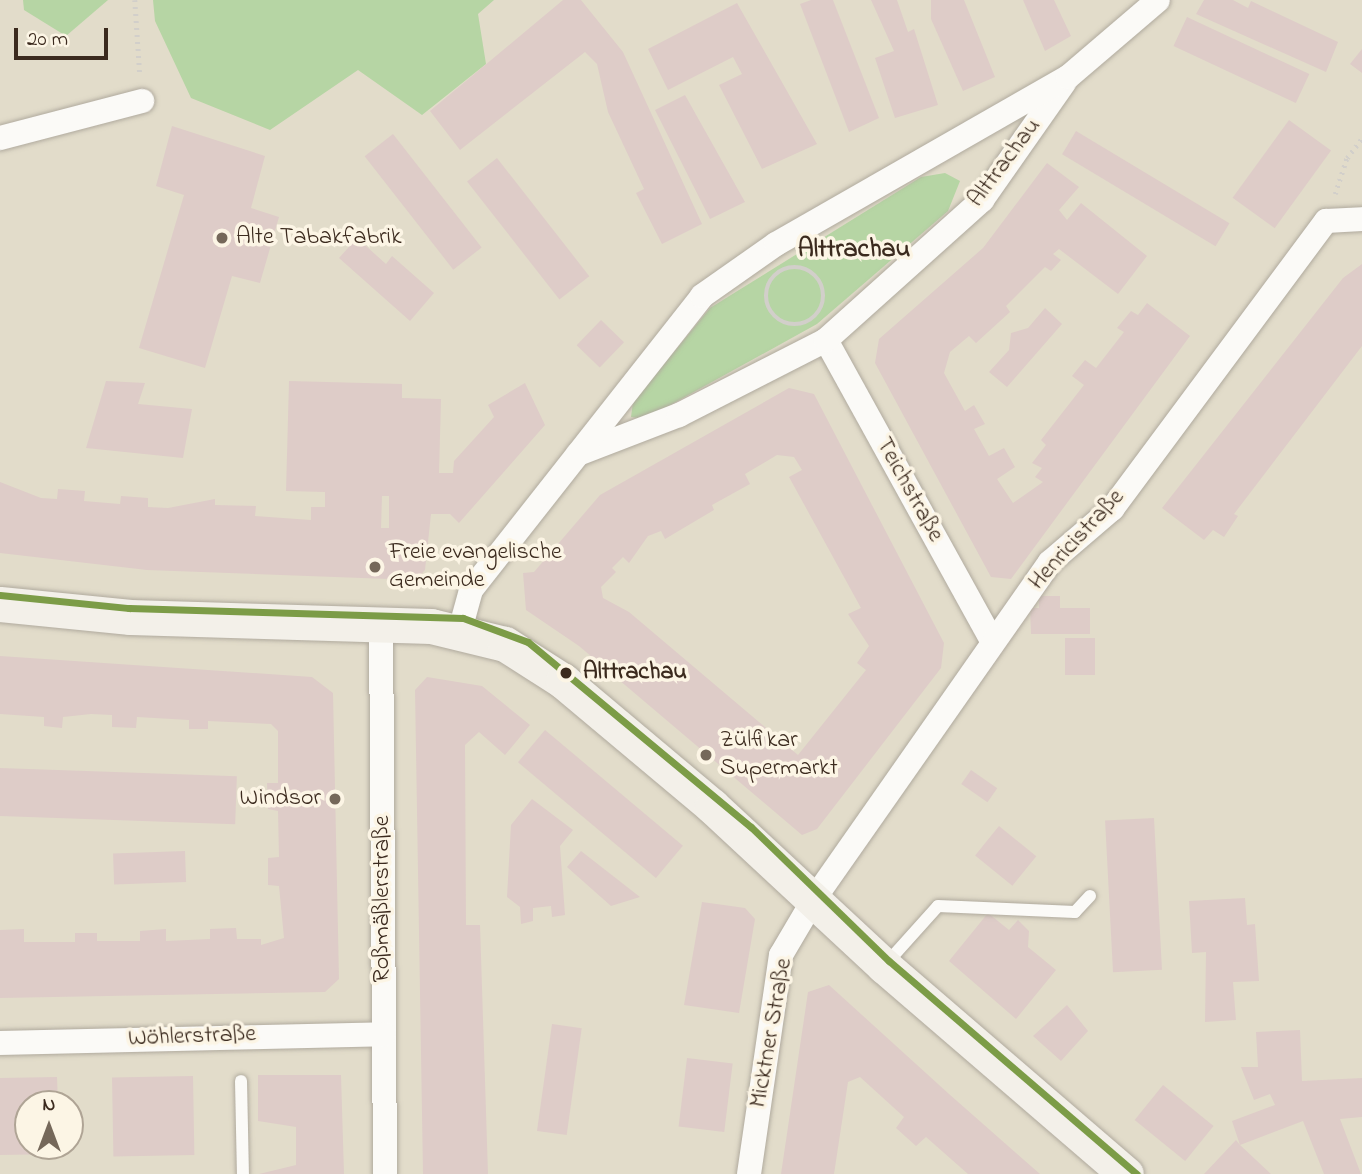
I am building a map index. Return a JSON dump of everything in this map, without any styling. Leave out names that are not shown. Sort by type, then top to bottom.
[{"type":"main road","points":[[0,604],[130,617],[381,624],[460,630],[505,644],[563,681],[814,899],[884,966],[1126,1174]]},
{"type":"street","name":"Alttrachau","points":[[460,630],[471,590],[702,296],[776,244],[1068,77],[1158,0]]},
{"type":"street","name":"Alttrachau","points":[[576,455],[679,415],[826,340],[982,200],[1068,77]]},
{"type":"street","points":[[0,138],[142,101]]},
{"type":"street","points":[[1326,221],[1362,219]]},
{"type":"street","name":"Henricistraße","points":[[814,899],[992,640],[1050,562],[1112,509],[1326,221]]},
{"type":"street","name":"Teichstraße","points":[[826,340],[992,640]]},
{"type":"street","name":"Roßmäßlerstraße","points":[[381,624],[385,1174]]},
{"type":"street","name":"Micktner Straße","points":[[749,1174],[781,955],[814,899]]},
{"type":"street","name":"Wöhlerstraße","points":[[0,1043],[384,1034]]},
{"type":"lane","points":[[884,966],[938,906],[1075,912],[1090,896]]},
{"type":"lane","points":[[241,1081],[243,1174]]},
{"type":"path","points":[[135,0],[142,101]]},
{"type":"path","points":[[1326,221],[1347,158],[1362,138]]},
{"type":"path","points":[[800,267],[818,279],[824,299],[816,317],[791,326],[773,317],[765,291],[775,274],[800,267]]},
{"type":"green space","points":[[23,0],[108,0],[66,36],[24,10]]},
{"type":"green space","points":[[153,0],[494,0],[478,14],[486,64],[422,115],[358,70],[270,130],[191,98],[155,21]]},
{"type":"green space","points":[[945,173],[960,181],[948,211],[817,324],[645,419],[631,417],[633,402],[710,308],[921,177]]},
{"type":"building","points":[[563,0],[581,0],[623,52],[702,224],[662,244],[636,193],[644,189],[608,112],[597,64],[585,52],[460,150],[430,111]]},
{"type":"building","points":[[811,0],[833,0],[879,118],[849,132],[800,4]]},
{"type":"building","points":[[871,0],[897,0],[908,32],[914,29],[938,105],[895,118],[875,58],[894,51]]},
{"type":"building","points":[[931,0],[964,0],[995,77],[963,91],[931,19]]},
{"type":"building","points":[[1023,0],[1054,0],[1071,36],[1045,51]]},
{"type":"building","points":[[1204,0],[1233,0],[1248,8],[1251,1],[1338,42],[1326,72],[1196,14]]},
{"type":"building","points":[[737,3],[817,144],[762,169],[719,85],[742,74],[733,57],[668,90],[648,49]]},
{"type":"building","points":[[1187,17],[1309,74],[1296,103],[1173,46]]},
{"type":"building","points":[[1362,49],[1362,73],[1350,64]]},
{"type":"building","points":[[685,95],[745,202],[710,219],[655,110]]},
{"type":"building","points":[[1289,120],[1331,151],[1275,228],[1233,198]]},
{"type":"building","name":"Alte Tabakfabrik","points":[[172,126],[265,156],[251,208],[279,217],[260,283],[232,276],[205,368],[139,348],[184,195],[156,186]]},
{"type":"building","points":[[1076,131],[1229,223],[1216,246],[1062,154]]},
{"type":"building","points":[[393,134],[482,247],[453,270],[365,156]]},
{"type":"building","points":[[497,158],[589,276],[559,300],[467,181]]},
{"type":"building","points":[[1047,163],[1079,187],[1059,210],[1067,220],[1081,203],[1147,256],[1118,294],[1059,249],[1053,254],[1061,260],[1051,271],[1045,267],[1006,306],[1010,312],[976,343],[969,336],[950,352],[944,373],[965,411],[974,405],[985,424],[974,429],[989,456],[1004,448],[1015,467],[997,479],[1013,503],[1043,482],[1035,477],[1042,468],[1032,463],[1046,445],[1041,440],[1084,385],[1072,376],[1085,360],[1096,368],[1124,332],[1117,328],[1131,311],[1138,315],[1147,303],[1190,336],[1011,579],[991,577],[875,363],[879,339],[983,248]]},
{"type":"building","points":[[357,238],[386,264],[392,256],[434,293],[410,321],[339,258]]},
{"type":"building","points":[[1362,264],[1362,346],[1234,514],[1238,516],[1224,537],[1213,530],[1204,540],[1162,508],[1343,278]]},
{"type":"building","points":[[1045,308],[1062,324],[1007,387],[989,372],[1009,350],[1011,333],[1028,328]]},
{"type":"building","points":[[601,320],[624,342],[600,367],[577,345]]},
{"type":"building","points":[[106,381],[145,383],[138,404],[192,409],[183,458],[86,448]]},
{"type":"building","points":[[289,381],[402,384],[402,398],[441,399],[439,473],[453,473],[454,461],[494,417],[488,405],[525,383],[545,425],[459,523],[450,514],[431,514],[425,570],[416,580],[147,570],[0,553],[0,482],[41,498],[57,499],[58,489],[85,491],[84,501],[120,504],[121,496],[148,498],[148,507],[168,508],[215,499],[215,505],[256,506],[255,516],[311,520],[311,507],[325,507],[325,492],[286,491]],"holes":[[[382,496],[389,496],[389,528],[381,528]]]},
{"type":"building","points":[[789,388],[814,394],[944,643],[941,668],[817,829],[802,835],[579,646],[526,610],[523,573],[534,572],[600,495]],"holes":[[[777,455],[794,457],[802,470],[789,477],[861,608],[848,614],[869,646],[857,663],[866,670],[798,755],[629,612],[603,598],[601,587],[616,572],[612,568],[623,557],[629,563],[648,536],[661,531],[665,539],[714,510],[712,505],[750,484],[745,474]]]},
{"type":"building","points":[[1039,596],[1060,596],[1060,608],[1090,608],[1090,634],[1031,634],[1030,608],[1039,608]]},
{"type":"building","points":[[1065,638],[1095,638],[1095,675],[1065,675]]},
{"type":"building","points":[[0,656],[312,677],[333,693],[339,979],[325,992],[0,998],[0,930],[24,929],[24,942],[75,942],[75,933],[97,933],[97,941],[140,941],[140,931],[166,929],[166,941],[210,939],[210,929],[236,928],[237,939],[261,939],[261,945],[284,938],[279,886],[268,885],[268,858],[279,857],[278,811],[268,809],[267,783],[278,783],[278,731],[271,724],[208,721],[208,729],[189,729],[189,720],[137,717],[136,728],[112,727],[112,715],[91,714],[63,717],[62,728],[44,726],[44,717],[0,714]]},
{"type":"building","points":[[427,677],[482,686],[530,725],[505,755],[479,732],[465,745],[466,925],[480,925],[488,1174],[423,1174],[415,690]]},
{"type":"building","points":[[545,730],[683,846],[656,878],[518,762]]},
{"type":"building","points":[[0,768],[237,776],[235,824],[0,816]]},
{"type":"building","points":[[971,770],[997,788],[987,802],[961,784]]},
{"type":"building","points":[[532,799],[573,830],[560,846],[565,915],[552,917],[551,906],[533,908],[533,921],[521,924],[520,907],[507,897],[511,825]]},
{"type":"building","points":[[1154,818],[1162,970],[1113,972],[1105,821]]},
{"type":"building","points":[[999,826],[1036,856],[1012,886],[975,856]]},
{"type":"building","points":[[185,851],[186,882],[114,884],[113,854]]},
{"type":"building","points":[[581,851],[640,897],[611,906],[567,867]]},
{"type":"building","points":[[1245,898],[1247,925],[1255,924],[1259,981],[1233,982],[1236,1020],[1205,1022],[1206,952],[1192,953],[1189,901]]},
{"type":"building","points":[[702,902],[745,908],[755,919],[739,1013],[684,1005]]},
{"type":"building","points":[[988,913],[1009,930],[1018,920],[1029,931],[1028,947],[1056,970],[1016,1019],[949,961]]},
{"type":"building","points":[[829,985],[1040,1174],[968,1174],[926,1137],[916,1146],[896,1128],[904,1117],[860,1077],[848,1082],[834,1174],[781,1174],[808,992]]},
{"type":"building","points":[[1067,1005],[1088,1031],[1061,1061],[1033,1036]]},
{"type":"building","points":[[552,1024],[582,1028],[567,1135],[537,1131]]},
{"type":"building","points":[[1300,1030],[1302,1081],[1362,1078],[1362,1117],[1340,1119],[1361,1174],[1324,1174],[1303,1121],[1240,1145],[1232,1121],[1275,1105],[1270,1094],[1254,1100],[1241,1067],[1258,1067],[1256,1032]]},
{"type":"building","points":[[687,1058],[733,1064],[724,1132],[679,1126]]},
{"type":"building","points":[[258,1075],[341,1075],[344,1174],[259,1174],[296,1165],[296,1127],[258,1121]]},
{"type":"building","points":[[193,1076],[194,1155],[113,1156],[112,1077]]},
{"type":"building","points":[[57,1077],[57,1090],[14,1090],[14,1155],[0,1155],[0,1078]]},
{"type":"building","points":[[1163,1085],[1214,1126],[1185,1161],[1135,1120]]},
{"type":"building","points":[[1236,1140],[1271,1174],[1204,1174]]},
{"type":"transit line","points":[[0,595],[129,608],[463,618],[528,642],[751,827],[889,961],[1137,1174]]},
{"type":"place","name":"Alte Tabakfabrik","points":[[222,238]]},
{"type":"place","name":"Freie evangelische Gemeinde","points":[[375,567]]},
{"type":"place","name":"Alttrachau","points":[[566,673]]},
{"type":"place","name":"Zülfikar Supermarkt","points":[[706,755]]},
{"type":"place","name":"Windsor","points":[[335,799]]},
{"type":"district","name":"Alttrachau","points":[[854,251]]}]
